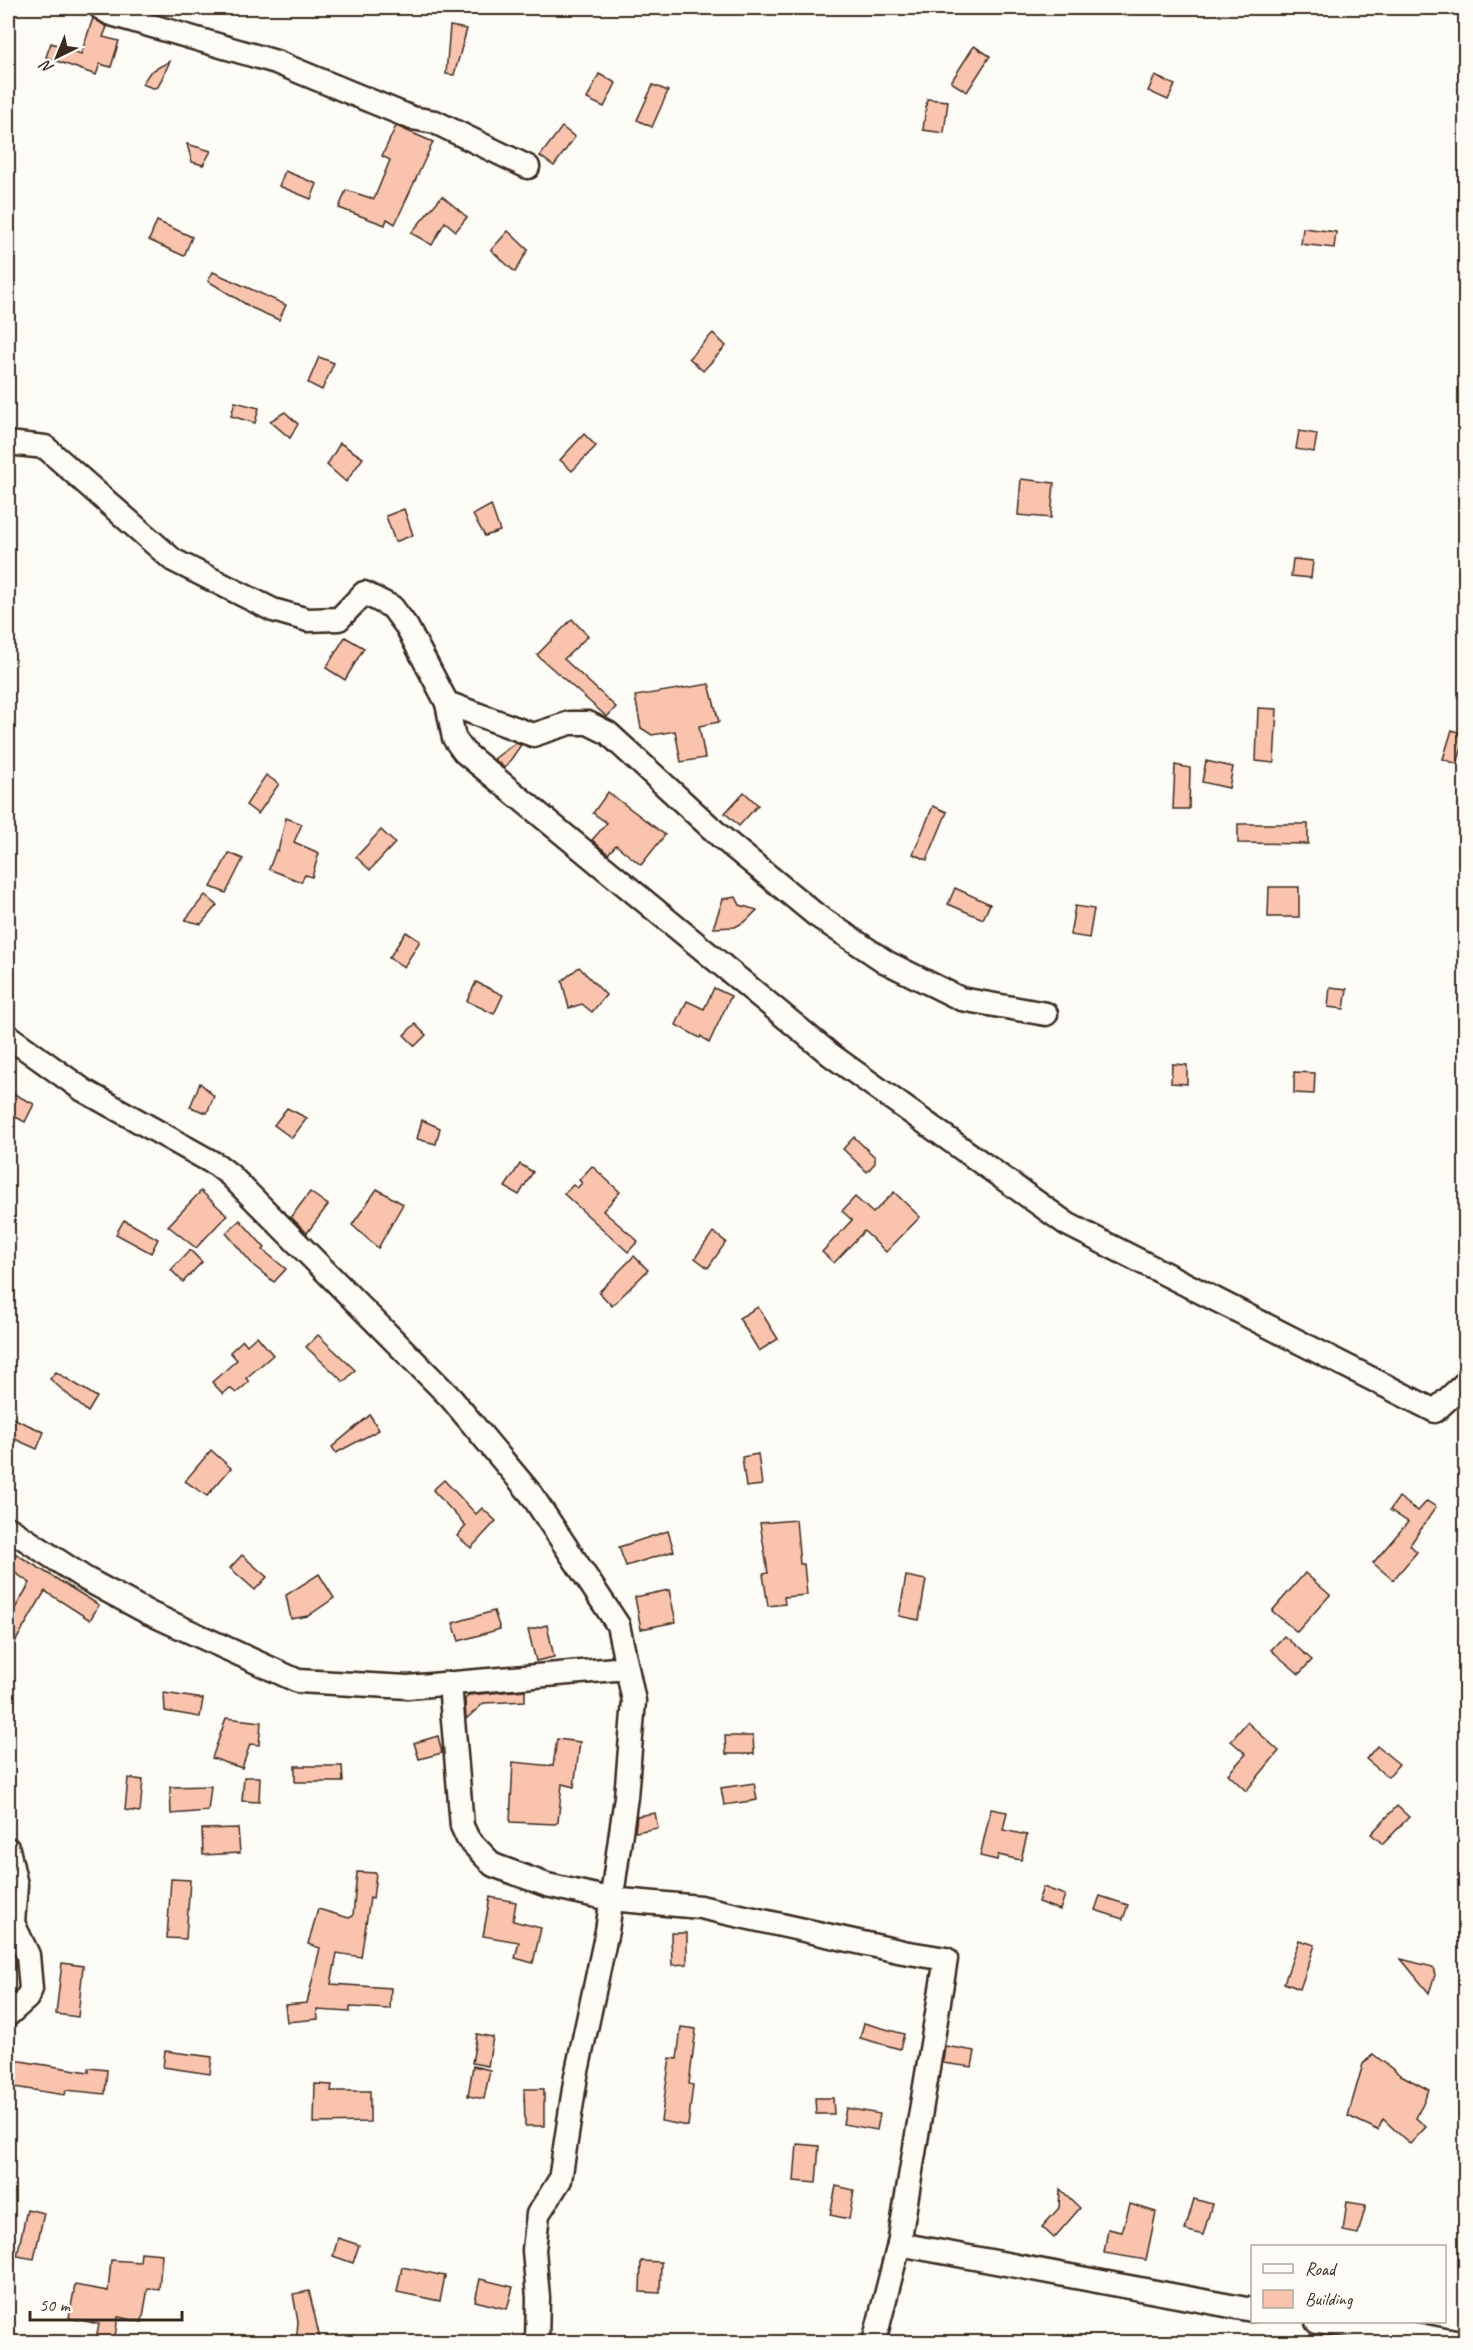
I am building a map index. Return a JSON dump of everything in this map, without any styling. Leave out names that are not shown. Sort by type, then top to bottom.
[{"type":"street","points":[[101,8],[111,14],[182,36],[276,62],[412,118],[435,122],[528,167]]},
{"type":"street","points":[[8,443],[45,447],[173,560],[273,610],[309,620],[339,619],[364,594],[392,607],[407,627],[447,703],[454,738],[464,752],[831,1055],[1067,1224],[1434,1410],[1466,1382]]},
{"type":"street","points":[[447,703],[533,735],[570,723],[588,723],[608,733],[729,845],[816,915],[886,962],[961,999],[1046,1014]]},
{"type":"street","points":[[8,1036],[83,1090],[217,1165],[230,1175],[450,1397],[531,1494],[618,1624],[634,1701],[626,1797],[607,1931],[576,2076],[560,2180],[538,2214],[534,2250],[538,2298],[537,2343]]},
{"type":"street","points":[[8,1528],[86,1579],[149,1613],[298,1681],[408,1687],[627,1668]]},
{"type":"street","points":[[450,1683],[462,1826],[468,1839],[493,1865],[547,1885],[610,1899],[700,1907],[903,1952],[946,1959],[899,2244],[874,2343]]},
{"type":"street","points":[[8,1849],[16,1886],[13,1923],[28,1955],[31,1989],[27,1998],[8,2015]]},
{"type":"street","points":[[899,2244],[1251,2310]]},
{"type":"street","points":[[1325,2323],[1408,2333],[1455,2343]]},
{"type":"building","points":[[93,18],[107,27],[103,37],[119,41],[111,67],[100,64],[96,75],[46,57],[51,43],[81,54]]},
{"type":"building","points":[[450,26],[467,29],[454,75],[446,74]]},
{"type":"building","points":[[974,46],[990,56],[967,92],[951,82]]},
{"type":"building","points":[[170,61],[158,87],[153,88],[142,84],[150,72]]},
{"type":"building","points":[[599,74],[616,83],[604,107],[587,99]]},
{"type":"building","points":[[1155,76],[1175,85],[1168,100],[1148,91]]},
{"type":"building","points":[[653,85],[668,91],[652,127],[637,120]]},
{"type":"building","points":[[927,99],[948,101],[944,133],[923,130]]},
{"type":"building","points":[[396,126],[433,142],[395,224],[387,219],[385,225],[339,208],[346,190],[374,199],[390,160],[382,156]]},
{"type":"building","points":[[562,127],[575,137],[554,166],[540,156]]},
{"type":"building","points":[[187,144],[211,151],[203,165],[192,162]]},
{"type":"building","points":[[285,171],[317,184],[311,199],[279,186]]},
{"type":"building","points":[[442,196],[467,217],[456,231],[445,222],[432,245],[411,233]]},
{"type":"building","points":[[157,221],[192,237],[184,256],[149,240]]},
{"type":"building","points":[[1303,228],[1336,232],[1334,248],[1301,244]]},
{"type":"building","points":[[508,231],[528,250],[515,272],[491,250]]},
{"type":"building","points":[[213,272],[286,305],[279,320],[252,308],[208,281]]},
{"type":"building","points":[[713,333],[726,346],[703,371],[689,358]]},
{"type":"building","points":[[319,357],[334,363],[322,390],[308,383]]},
{"type":"building","points":[[235,402],[259,408],[255,423],[231,416]]},
{"type":"building","points":[[285,412],[298,424],[290,438],[270,421]]},
{"type":"building","points":[[1299,431],[1317,434],[1314,452],[1296,449]]},
{"type":"building","points":[[584,434],[596,446],[572,471],[560,460]]},
{"type":"building","points":[[340,443],[363,458],[346,482],[327,465]]},
{"type":"building","points":[[1021,479],[1054,483],[1051,518],[1018,515]]},
{"type":"building","points":[[491,505],[500,531],[485,536],[473,515]]},
{"type":"building","points":[[404,509],[413,535],[395,542],[386,516]]},
{"type":"building","points":[[1293,559],[1313,561],[1311,578],[1291,576]]},
{"type":"building","points":[[572,619],[588,636],[564,659],[616,707],[607,717],[537,655]]},
{"type":"building","points":[[345,637],[364,648],[345,680],[326,668]]},
{"type":"building","points":[[709,684],[719,722],[699,726],[705,758],[681,762],[675,731],[652,735],[641,728],[635,696]]},
{"type":"building","points":[[1258,708],[1277,709],[1274,763],[1256,761]]},
{"type":"building","points":[[1452,730],[1466,735],[1457,764],[1443,759]]},
{"type":"building","points":[[515,743],[521,745],[505,768],[494,759]]},
{"type":"building","points":[[1206,761],[1233,767],[1229,788],[1202,782]]},
{"type":"building","points":[[1175,765],[1190,768],[1189,809],[1173,809]]},
{"type":"building","points":[[266,775],[279,784],[258,814],[246,805]]},
{"type":"building","points":[[608,792],[665,835],[641,865],[616,845],[608,854],[592,840],[607,823],[593,813]]},
{"type":"building","points":[[744,792],[758,805],[739,826],[725,813]]},
{"type":"building","points":[[933,806],[947,812],[927,860],[913,854]]},
{"type":"building","points":[[286,818],[302,824],[294,842],[319,853],[312,877],[305,875],[301,882],[269,869],[276,850],[278,851]]},
{"type":"building","points":[[1238,824],[1308,824],[1308,844],[1238,843]]},
{"type":"building","points":[[381,830],[395,843],[370,870],[356,857]]},
{"type":"building","points":[[229,853],[243,859],[226,893],[211,887]]},
{"type":"building","points":[[1269,887],[1299,887],[1299,917],[1268,917]]},
{"type":"building","points":[[955,888],[990,904],[983,919],[948,904]]},
{"type":"building","points":[[205,895],[217,905],[201,924],[185,920]]},
{"type":"building","points":[[736,897],[740,905],[757,910],[746,921],[735,927],[713,928],[723,899]]},
{"type":"building","points":[[1075,906],[1094,909],[1089,938],[1070,935]]},
{"type":"building","points":[[406,932],[420,941],[404,967],[389,958]]},
{"type":"building","points":[[579,967],[606,995],[592,1012],[582,1004],[569,1008],[562,981]]},
{"type":"building","points":[[476,982],[503,995],[494,1014],[467,1001]]},
{"type":"building","points":[[1330,987],[1347,989],[1344,1009],[1328,1007]]},
{"type":"building","points":[[714,988],[731,996],[709,1043],[701,1036],[700,1038],[676,1025],[687,1001],[704,1009]]},
{"type":"building","points":[[415,1024],[426,1035],[415,1046],[404,1035]]},
{"type":"building","points":[[1172,1064],[1187,1065],[1187,1084],[1171,1083]]},
{"type":"building","points":[[1294,1072],[1315,1073],[1314,1094],[1294,1093]]},
{"type":"building","points":[[200,1083],[214,1096],[207,1113],[190,1107]]},
{"type":"building","points":[[8,1091],[34,1104],[25,1122],[8,1113]]},
{"type":"building","points":[[287,1108],[307,1118],[292,1138],[274,1125]]},
{"type":"building","points":[[422,1120],[440,1128],[436,1144],[417,1139]]},
{"type":"building","points":[[854,1137],[875,1157],[875,1163],[867,1172],[843,1149]]},
{"type":"building","points":[[520,1164],[533,1172],[519,1195],[505,1187]]},
{"type":"building","points":[[592,1166],[620,1192],[603,1211],[638,1241],[628,1252],[564,1194],[573,1185],[577,1188],[582,1183],[579,1180]]},
{"type":"building","points":[[377,1189],[403,1204],[378,1248],[352,1225]]},
{"type":"building","points":[[201,1191],[227,1215],[196,1248],[168,1226]]},
{"type":"building","points":[[310,1192],[328,1205],[307,1233],[291,1217]]},
{"type":"building","points":[[894,1192],[920,1217],[886,1252],[864,1231],[834,1263],[822,1252],[852,1220],[842,1211],[855,1197],[873,1213]]},
{"type":"building","points":[[124,1220],[158,1239],[151,1253],[116,1234]]},
{"type":"building","points":[[240,1220],[265,1248],[263,1250],[286,1269],[274,1282],[254,1266],[226,1233]]},
{"type":"building","points":[[713,1232],[726,1242],[708,1268],[695,1258]]},
{"type":"building","points":[[190,1250],[202,1262],[183,1282],[171,1270]]},
{"type":"building","points":[[634,1256],[648,1270],[612,1306],[599,1292]]},
{"type":"building","points":[[758,1307],[778,1339],[759,1351],[739,1318]]},
{"type":"building","points":[[318,1335],[355,1370],[344,1382],[306,1347]]},
{"type":"building","points":[[257,1336],[273,1355],[246,1378],[249,1382],[236,1393],[230,1388],[223,1394],[212,1382],[237,1360],[230,1352],[243,1340],[247,1345]]},
{"type":"building","points":[[56,1372],[97,1397],[88,1412],[50,1379]]},
{"type":"building","points":[[370,1415],[379,1430],[336,1453],[332,1447]]},
{"type":"building","points":[[8,1416],[44,1432],[37,1449],[8,1436]]},
{"type":"building","points":[[211,1450],[231,1468],[207,1496],[185,1481]]},
{"type":"building","points":[[758,1454],[762,1485],[746,1487],[742,1457]]},
{"type":"building","points":[[444,1480],[476,1514],[482,1508],[496,1521],[471,1548],[457,1536],[466,1526],[433,1490]]},
{"type":"building","points":[[1399,1497],[1418,1511],[1427,1501],[1436,1507],[1410,1545],[1417,1552],[1393,1580],[1373,1563],[1408,1522],[1390,1510]]},
{"type":"building","points":[[796,1520],[800,1564],[804,1564],[807,1595],[784,1597],[785,1604],[768,1606],[763,1574],[768,1573],[760,1523]]},
{"type":"building","points":[[668,1531],[674,1551],[626,1566],[619,1547]]},
{"type":"building","points":[[8,1549],[99,1605],[90,1620],[45,1591],[8,1654],[8,1620],[30,1583],[8,1568]]},
{"type":"building","points":[[242,1555],[267,1577],[255,1590],[230,1568]]},
{"type":"building","points":[[1305,1573],[1330,1595],[1297,1632],[1272,1611]]},
{"type":"building","points":[[319,1574],[334,1598],[308,1616],[291,1619],[286,1595]]},
{"type":"building","points":[[906,1576],[926,1580],[919,1620],[899,1616]]},
{"type":"building","points":[[669,1590],[676,1622],[641,1629],[635,1597]]},
{"type":"building","points":[[494,1611],[500,1629],[459,1641],[453,1623]]},
{"type":"building","points":[[547,1625],[554,1657],[536,1661],[528,1630]]},
{"type":"building","points":[[1284,1636],[1312,1660],[1299,1674],[1271,1650]]},
{"type":"building","points":[[525,1690],[525,1701],[484,1703],[466,1719],[465,1699],[469,1695]]},
{"type":"building","points":[[164,1693],[203,1699],[200,1717],[165,1711]]},
{"type":"building","points":[[226,1718],[261,1722],[259,1745],[250,1744],[242,1768],[212,1758]]},
{"type":"building","points":[[1247,1722],[1279,1751],[1246,1791],[1228,1774],[1246,1754],[1231,1741]]},
{"type":"building","points":[[438,1736],[442,1753],[419,1759],[414,1743]]},
{"type":"building","points":[[725,1736],[753,1736],[754,1754],[726,1754]]},
{"type":"building","points":[[557,1739],[580,1742],[574,1787],[562,1784],[558,1822],[555,1824],[510,1822],[513,1762],[553,1766]]},
{"type":"building","points":[[1377,1746],[1399,1764],[1388,1777],[1366,1759]]},
{"type":"building","points":[[295,1766],[342,1766],[343,1782],[295,1782]]},
{"type":"building","points":[[244,1777],[260,1777],[259,1802],[242,1801]]},
{"type":"building","points":[[128,1778],[143,1780],[140,1812],[125,1810]]},
{"type":"building","points":[[754,1783],[757,1800],[724,1805],[721,1788]]},
{"type":"building","points":[[211,1786],[208,1811],[171,1814],[170,1787]]},
{"type":"building","points":[[1397,1806],[1409,1817],[1383,1844],[1371,1834]]},
{"type":"building","points":[[991,1809],[1007,1812],[1003,1830],[1027,1835],[1021,1860],[998,1855],[997,1860],[980,1856]]},
{"type":"building","points":[[655,1813],[658,1828],[635,1832],[637,1816]]},
{"type":"building","points":[[238,1828],[240,1853],[203,1855],[202,1829]]},
{"type":"building","points":[[357,1872],[376,1873],[361,1957],[337,1953],[331,1984],[391,1988],[390,2009],[350,2007],[350,2012],[317,2010],[318,2019],[287,2022],[285,2005],[307,2003],[320,1948],[308,1944],[318,1909],[349,1918],[353,1916]]},
{"type":"building","points":[[171,1879],[190,1880],[186,1939],[167,1938]]},
{"type":"building","points":[[1043,1887],[1065,1895],[1060,1910],[1038,1902]]},
{"type":"building","points":[[1100,1896],[1128,1905],[1123,1919],[1095,1910]]},
{"type":"building","points":[[490,1897],[516,1902],[513,1921],[541,1928],[533,1963],[515,1958],[519,1942],[483,1936]]},
{"type":"building","points":[[671,1933],[687,1933],[687,1964],[672,1965]]},
{"type":"building","points":[[1299,1940],[1315,1945],[1300,1989],[1284,1983]]},
{"type":"building","points":[[1401,1959],[1433,1967],[1435,1975],[1429,1993]]},
{"type":"building","points":[[62,1963],[83,1966],[78,2017],[56,2014]]},
{"type":"building","points":[[864,2023],[904,2034],[900,2049],[860,2038]]},
{"type":"building","points":[[681,2027],[696,2029],[689,2084],[693,2085],[688,2126],[661,2121],[670,2058],[677,2059]]},
{"type":"building","points":[[477,2034],[493,2037],[488,2066],[472,2063]]},
{"type":"building","points":[[945,2046],[975,2051],[972,2067],[943,2063]]},
{"type":"building","points":[[165,2051],[212,2057],[210,2074],[163,2067]]},
{"type":"building","points":[[1373,2054],[1399,2074],[1429,2090],[1416,2118],[1426,2127],[1410,2144],[1383,2119],[1378,2130],[1348,2116],[1363,2064]]},
{"type":"building","points":[[8,2059],[89,2072],[89,2068],[107,2070],[105,2094],[66,2090],[65,2095],[8,2086]]},
{"type":"building","points":[[473,2066],[490,2070],[484,2099],[468,2096]]},
{"type":"building","points":[[315,2084],[332,2085],[331,2091],[370,2091],[370,2122],[314,2123]]},
{"type":"building","points":[[524,2089],[544,2089],[544,2126],[525,2126]]},
{"type":"building","points":[[815,2098],[833,2098],[834,2114],[816,2114]]},
{"type":"building","points":[[846,2108],[880,2114],[877,2130],[843,2124]]},
{"type":"building","points":[[797,2144],[819,2146],[816,2183],[794,2181]]},
{"type":"building","points":[[836,2186],[854,2190],[849,2219],[830,2215]]},
{"type":"building","points":[[1060,2189],[1080,2208],[1054,2238],[1042,2227],[1059,2208]]},
{"type":"building","points":[[1194,2199],[1212,2204],[1203,2235],[1185,2230]]},
{"type":"building","points":[[1347,2202],[1366,2205],[1358,2234],[1343,2231]]},
{"type":"building","points":[[1130,2204],[1156,2212],[1146,2260],[1104,2253],[1108,2229],[1122,2232]]},
{"type":"building","points":[[27,2209],[44,2213],[34,2259],[17,2256]]},
{"type":"building","points":[[338,2238],[359,2245],[353,2263],[333,2256]]},
{"type":"building","points":[[141,2252],[162,2254],[159,2289],[148,2288],[142,2322],[118,2317],[114,2343],[95,2343],[99,2324],[69,2318],[75,2285],[108,2291],[111,2260],[140,2262]]},
{"type":"building","points":[[641,2261],[661,2262],[660,2293],[640,2292]]},
{"type":"building","points":[[402,2267],[445,2276],[440,2301],[397,2292]]},
{"type":"building","points":[[480,2279],[513,2287],[507,2309],[475,2301]]},
{"type":"building","points":[[309,2291],[321,2343],[296,2343],[298,2322],[293,2294]]}]
